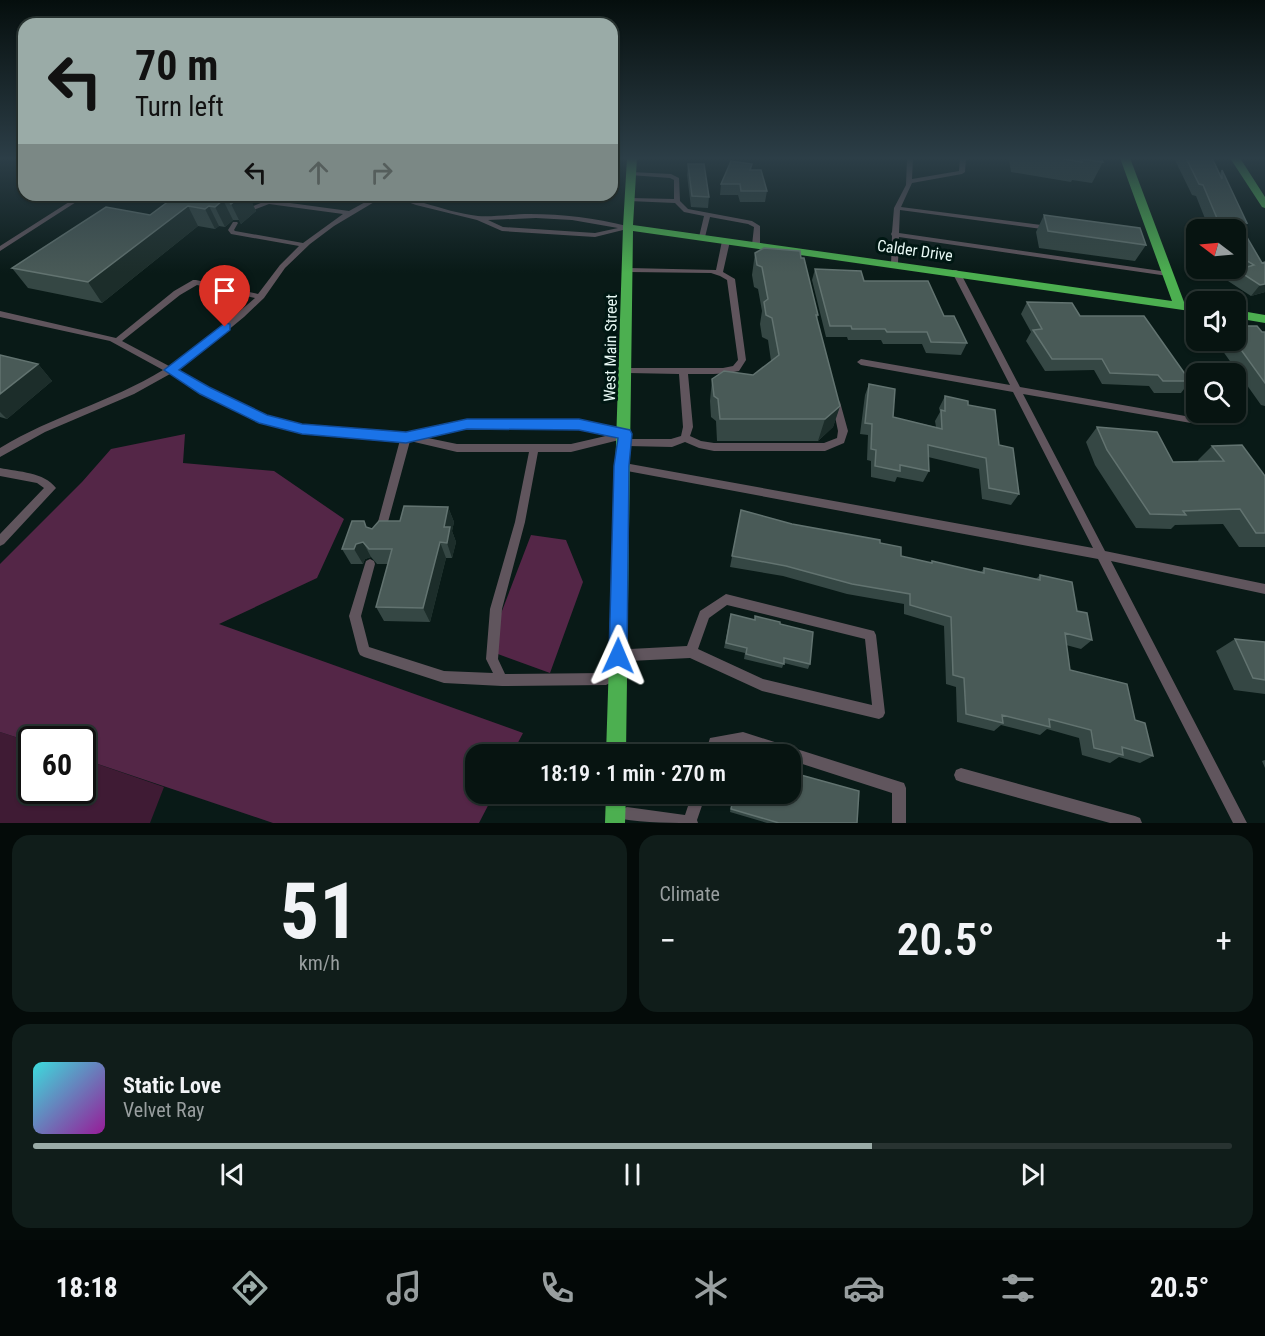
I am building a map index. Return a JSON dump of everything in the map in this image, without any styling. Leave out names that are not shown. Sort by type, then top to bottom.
[{"type":"street","name":"West Main Street","points":[[616,744],[630,196]]},
{"type":"street","points":[[1137,196],[1150,241],[1168,274],[1180,306]]},
{"type":"street","name":"Calder Drive","points":[[628,227],[756,245],[799,257],[894,263],[1186,307]]},
{"type":"street","points":[[1246,316],[1265,319]]},
{"type":"lane","points":[[677,196],[677,201],[686,211],[750,222],[757,226],[756,245]]},
{"type":"lane","points":[[894,263],[897,208],[902,196]]},
{"type":"lane","points":[[630,200],[677,201]]},
{"type":"lane","points":[[0,249],[75,201]]},
{"type":"lane","points":[[0,453],[48,426],[124,395],[170,370],[208,342],[260,297],[284,265],[304,245],[347,213],[371,201]]},
{"type":"lane","points":[[409,201],[479,218],[502,229],[595,235],[628,227]]},
{"type":"lane","points":[[418,204],[422,201]]},
{"type":"lane","points":[[253,208],[268,202],[347,213]]},
{"type":"lane","points":[[897,208],[1062,230]]},
{"type":"lane","points":[[479,218],[510,216],[598,220],[628,227]]},
{"type":"lane","points":[[702,237],[708,216]]},
{"type":"lane","points":[[235,223],[231,230],[234,233],[304,245]]},
{"type":"lane","points":[[894,234],[1168,274]]},
{"type":"lane","points":[[719,273],[726,241]]},
{"type":"lane","points":[[626,370],[736,369],[742,360],[731,279],[719,273],[628,270]]},
{"type":"lane","points":[[956,272],[1240,823]]},
{"type":"lane","points":[[117,341],[196,282],[260,297]]},
{"type":"lane","points":[[0,315],[117,341],[199,388],[264,419],[302,429],[406,437],[458,448],[571,448],[625,439]]},
{"type":"lane","points":[[861,362],[1186,419]]},
{"type":"lane","points":[[683,370],[688,427],[685,438]]},
{"type":"lane","points":[[406,437],[467,424],[579,424],[625,439],[672,443],[685,438],[714,447],[825,447],[842,440],[843,431],[832,389]]},
{"type":"lane","points":[[379,537],[406,437]]},
{"type":"lane","points":[[502,680],[492,660],[496,609],[520,522],[534,448]]},
{"type":"lane","points":[[622,466],[1103,555],[1265,589]]},
{"type":"lane","points":[[0,472],[40,480],[51,488],[2,537]]},
{"type":"lane","points":[[370,564],[355,616],[364,651],[444,677],[502,680],[618,679]]},
{"type":"lane","points":[[618,656],[691,652],[762,685],[879,713],[870,635],[726,599],[704,615],[691,652]]},
{"type":"lane","points":[[714,744],[715,742],[743,738],[762,744]]},
{"type":"lane","points":[[801,757],[899,788],[899,823]]},
{"type":"lane","points":[[961,775],[1135,823]]},
{"type":"lane","points":[[615,818],[690,823],[696,804]]},
{"type":"shaded area","points":[[185,434],[183,463],[274,471],[344,519],[317,578],[219,624],[523,733],[517,744],[465,744],[465,804],[489,804],[479,823],[273,823],[96,763],[96,726],[18,726],[18,738],[0,732],[0,564],[82,482],[111,449]]},
{"type":"shaded area","points":[[531,535],[566,540],[583,582],[550,673],[487,650]]},
{"type":"shaded area","points":[[0,732],[18,738],[18,804],[96,804],[96,763],[164,787],[150,823],[0,823]]},
{"type":"building","points":[[1208,196],[1234,196],[1245,219],[1217,219]]},
{"type":"building","points":[[169,201],[222,201],[215,207],[209,206],[205,209],[188,206],[88,282],[12,268],[106,207],[150,215]]},
{"type":"building","points":[[1044,215],[1140,228],[1146,245],[1048,231]]},
{"type":"building","points":[[1246,236],[1262,263],[1265,262],[1265,284],[1260,285],[1246,276],[1246,267],[1254,265],[1246,260]]},
{"type":"building","points":[[764,248],[800,251],[801,258],[804,258],[818,315],[816,315],[840,406],[825,419],[720,419],[718,399],[714,396],[712,379],[724,371],[753,375],[779,355],[772,318],[766,315],[764,302],[768,299],[762,267],[757,265],[755,253]]},
{"type":"building","points":[[815,269],[861,271],[864,281],[928,281],[944,316],[954,316],[967,343],[931,342],[927,332],[887,332],[885,329],[830,326]]},
{"type":"building","points":[[1027,302],[1072,303],[1080,316],[1144,316],[1186,375],[1186,381],[1163,381],[1158,375],[1110,373],[1102,359],[1052,359],[1033,330],[1042,329]]},
{"type":"building","points":[[1246,326],[1257,326],[1265,332],[1265,383],[1242,351],[1246,351]]},
{"type":"building","points":[[0,355],[38,364],[0,394]]},
{"type":"building","points":[[869,384],[895,389],[893,417],[942,429],[941,410],[945,411],[945,396],[968,401],[968,405],[995,410],[999,445],[1013,448],[1019,494],[989,488],[986,458],[928,445],[929,471],[900,465],[900,471],[875,466],[876,450],[871,449],[872,424],[865,423]]},
{"type":"building","points":[[1097,427],[1157,432],[1173,462],[1224,461],[1212,446],[1242,445],[1265,476],[1265,533],[1256,533],[1240,509],[1183,511],[1186,515],[1150,514],[1107,450]]},
{"type":"building","points":[[404,506],[448,507],[444,527],[450,527],[447,543],[440,542],[423,608],[376,607],[392,549],[369,549],[363,542],[356,544],[354,549],[342,549],[352,521],[364,521],[366,527],[372,529],[379,521],[400,521]]},
{"type":"building","points":[[741,510],[792,524],[880,540],[880,543],[901,547],[901,556],[932,563],[932,561],[984,573],[984,568],[1040,580],[1040,575],[1072,582],[1077,611],[1087,613],[1092,640],[1065,633],[1070,670],[1127,684],[1135,720],[1145,723],[1153,756],[1122,747],[1123,755],[1094,748],[1091,730],[1049,719],[1050,727],[1002,715],[1003,723],[966,714],[964,678],[953,675],[951,617],[910,605],[910,594],[852,584],[786,566],[732,556]]},
{"type":"building","points":[[731,614],[755,620],[755,616],[813,632],[810,664],[784,658],[784,664],[746,654],[747,648],[726,643]]},
{"type":"building","points":[[1235,639],[1265,642],[1265,680],[1253,678]]},
{"type":"building","points":[[801,775],[859,791],[857,823],[779,823],[731,809],[732,804],[801,804]]},
{"type":"traffic: fast","points":[[616,744],[630,196]]},
{"type":"traffic: fast","points":[[1139,196],[1180,306]]},
{"type":"traffic: fast","points":[[1260,196],[1265,205]]},
{"type":"traffic: fast","points":[[628,227],[1186,306]]},
{"type":"traffic: fast","points":[[1246,316],[1265,319]]},
{"type":"traffic: fast","points":[[615,823],[616,804]]},
{"type":"route","points":[[225,327],[170,370],[205,391],[264,419],[302,429],[406,437],[467,424],[579,424],[625,434],[622,466],[618,656]]}]
